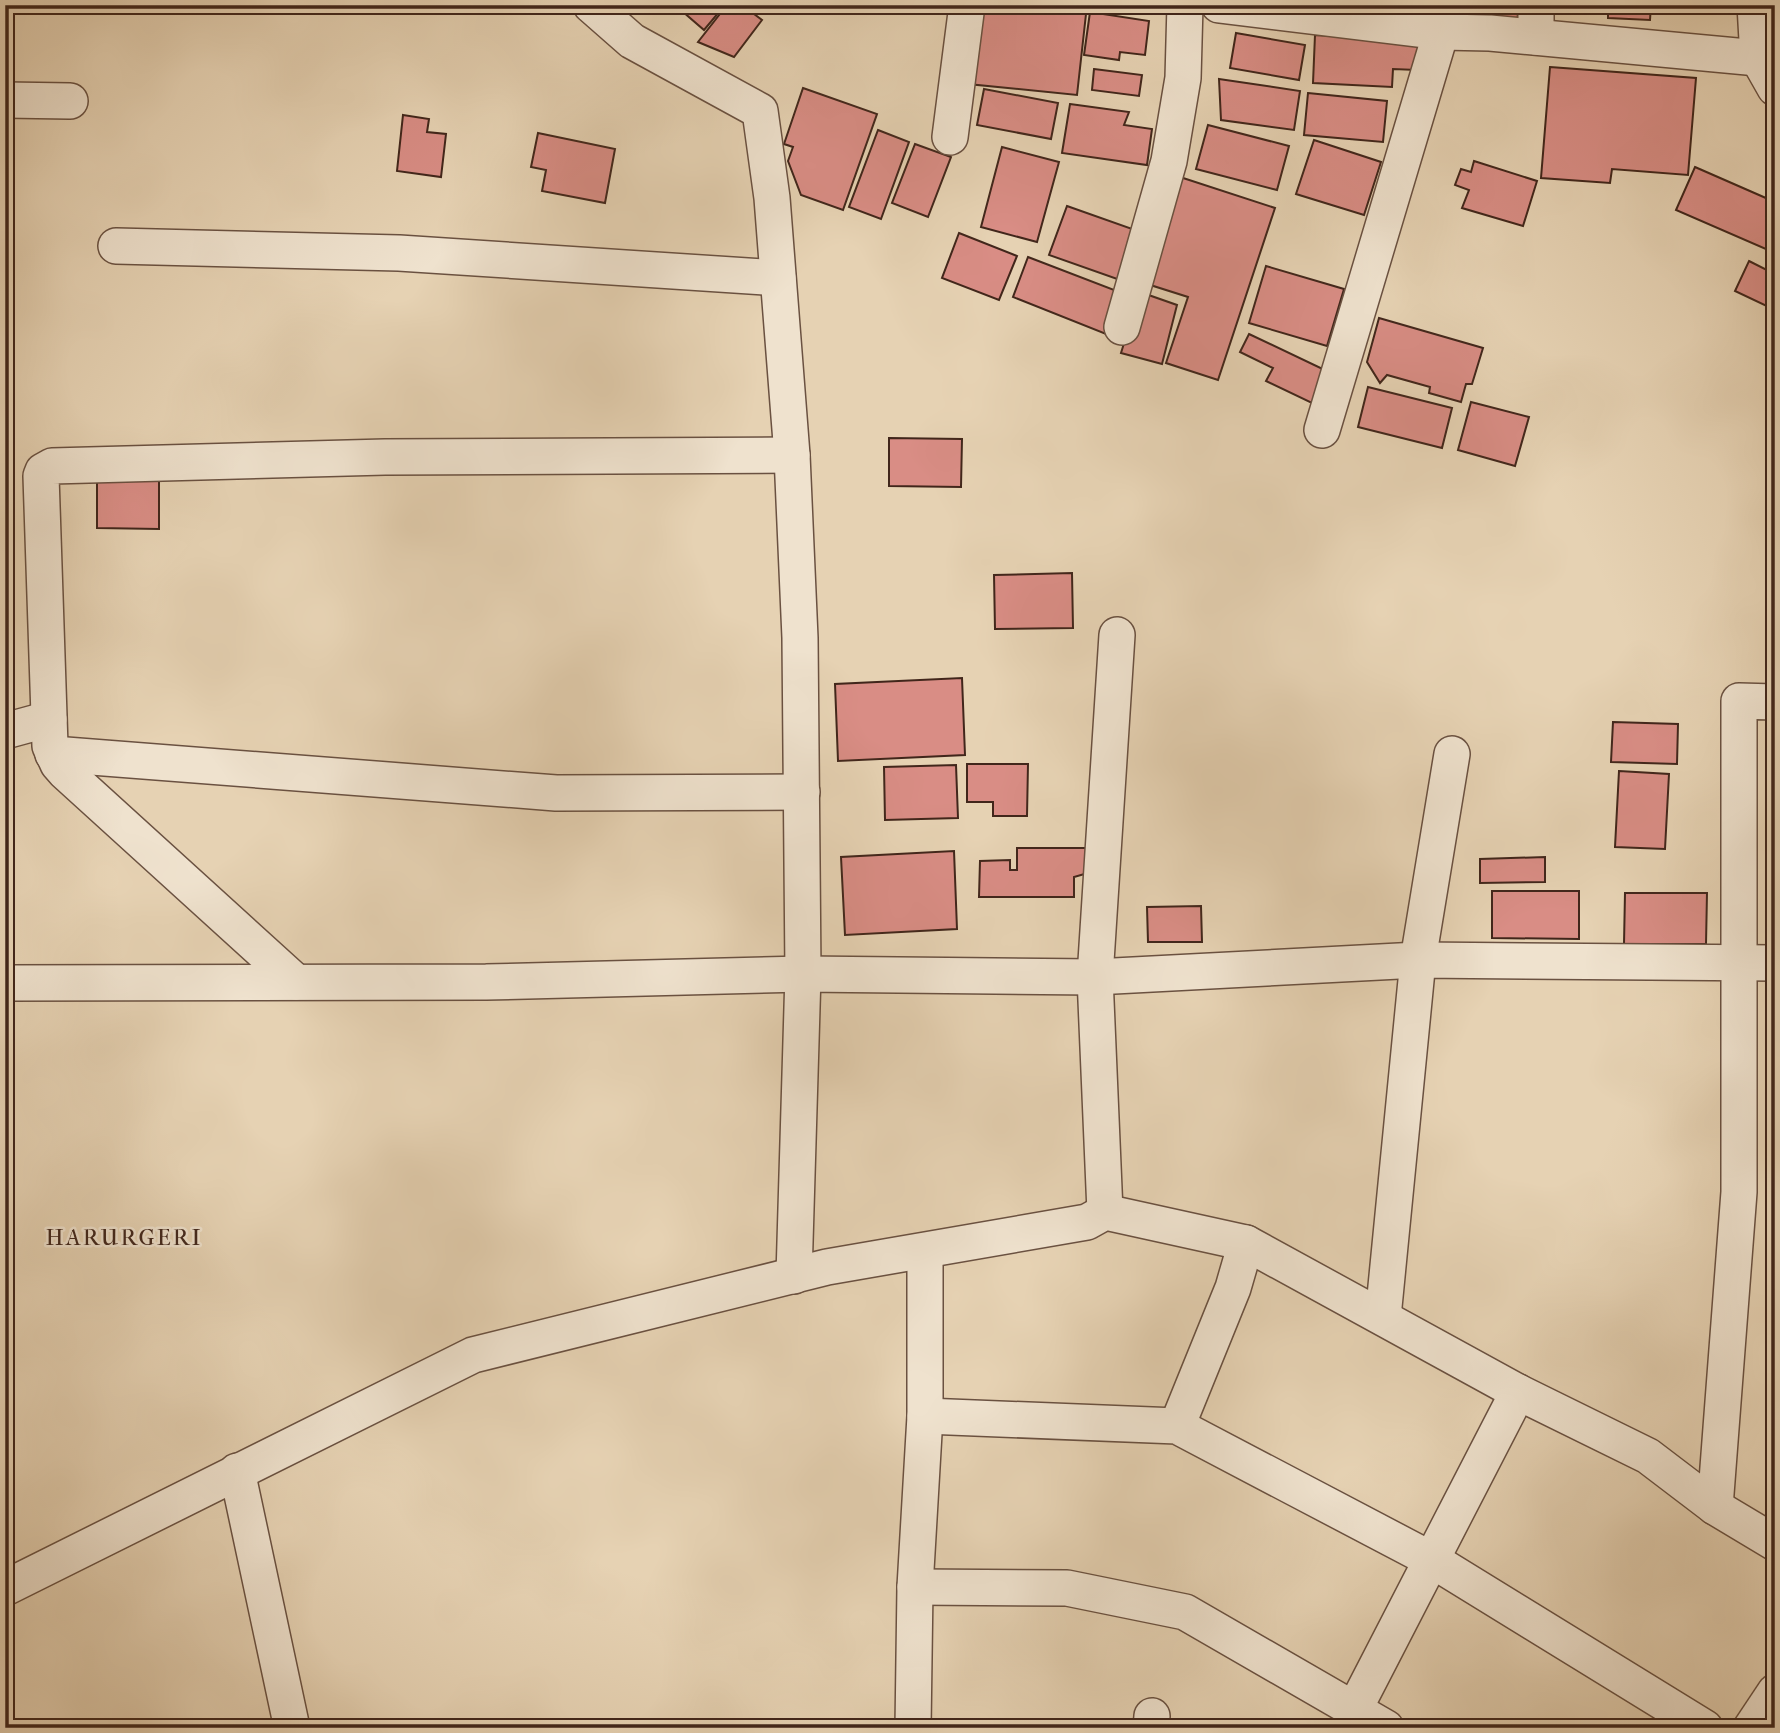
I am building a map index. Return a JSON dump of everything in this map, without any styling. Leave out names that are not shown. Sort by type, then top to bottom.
[{"type":"street","points":[[591,5],[632,41],[760,111],[772,198],[792,456],[800,638],[803,974],[794,1276]]},
{"type":"street","points":[[950,137],[967,5]]},
{"type":"street","points":[[1122,327],[1169,161],[1183,78],[1185,5]]},
{"type":"street","points":[[1219,5],[1441,32],[1490,33],[1536,21],[1766,73],[1755,5]]},
{"type":"street","points":[[1322,430],[1441,32]]},
{"type":"street","points":[[5,100],[70,101]]},
{"type":"street","points":[[116,246],[399,253],[778,278]]},
{"type":"street","points":[[296,982],[65,772],[53,754],[50,746],[41,476],[48,467],[385,457],[792,456]]},
{"type":"street","points":[[1105,1212],[1095,977],[1117,635]]},
{"type":"street","points":[[1715,1507],[1739,1192],[1739,701],[1775,702]]},
{"type":"street","points":[[5,731],[49,719]]},
{"type":"street","points":[[53,754],[556,793],[802,792]]},
{"type":"street","points":[[1383,1317],[1418,960],[1452,754]]},
{"type":"street","points":[[5,984],[486,982],[803,974],[1095,977],[1418,960],[1775,963]]},
{"type":"street","points":[[5,1588],[473,1355],[827,1267],[1087,1222],[1105,1212],[1246,1243],[1518,1392],[1648,1456],[1715,1507],[1775,1544]]},
{"type":"street","points":[[1177,1426],[1233,1288],[1246,1243]]},
{"type":"street","points":[[913,1728],[915,1587],[925,1416],[925,1252]]},
{"type":"street","points":[[1354,1710],[1518,1392]]},
{"type":"street","points":[[925,1416],[1177,1426],[1432,1560],[1705,1728]]},
{"type":"street","points":[[237,1471],[292,1728]]},
{"type":"street","points":[[915,1587],[1067,1588],[1185,1612],[1386,1728]]},
{"type":"street","points":[[1751,1728],[1775,1692]]},
{"type":"building","points":[[675,5],[725,5],[704,30]]},
{"type":"building","points":[[727,5],[742,5],[762,20],[734,57],[698,42]]},
{"type":"building","points":[[976,5],[1087,5],[1077,95],[968,84]]},
{"type":"building","points":[[1460,5],[1519,5],[1517,22],[1458,16]]},
{"type":"building","points":[[1548,5],[1579,5],[1579,9]]},
{"type":"building","points":[[1608,5],[1651,5],[1650,20],[1608,18]]},
{"type":"building","points":[[1677,5],[1712,5],[1711,12],[1677,8]]},
{"type":"building","points":[[1090,12],[1149,21],[1145,55],[1120,52],[1119,60],[1084,55]]},
{"type":"building","points":[[1236,33],[1305,45],[1299,80],[1230,68]]},
{"type":"building","points":[[1315,35],[1419,40],[1417,70],[1393,69],[1392,87],[1313,83]]},
{"type":"building","points":[[1550,67],[1696,78],[1688,175],[1612,169],[1610,183],[1541,178]]},
{"type":"building","points":[[1094,69],[1142,75],[1139,96],[1092,90]]},
{"type":"building","points":[[1219,79],[1300,91],[1294,130],[1221,120]]},
{"type":"building","points":[[803,88],[877,114],[843,210],[801,195],[788,161],[793,147],[784,144]]},
{"type":"building","points":[[984,89],[1058,103],[1051,139],[977,125]]},
{"type":"building","points":[[1308,93],[1387,101],[1383,142],[1304,135]]},
{"type":"building","points":[[1070,104],[1129,112],[1124,125],[1152,129],[1147,165],[1062,153]]},
{"type":"building","points":[[403,115],[429,119],[427,132],[446,134],[441,177],[397,171]]},
{"type":"building","points":[[1208,125],[1289,146],[1277,190],[1196,169]]},
{"type":"building","points":[[878,130],[909,142],[881,219],[849,207]]},
{"type":"building","points":[[538,133],[615,149],[605,203],[542,191],[546,170],[531,167]]},
{"type":"building","points":[[1314,140],[1381,162],[1364,215],[1296,194]]},
{"type":"building","points":[[915,144],[951,157],[928,217],[892,203]]},
{"type":"building","points":[[1002,147],[1059,162],[1037,242],[981,227]]},
{"type":"building","points":[[1474,161],[1537,181],[1523,226],[1462,208],[1469,190],[1455,185],[1461,169],[1471,172]]},
{"type":"building","points":[[1695,167],[1775,202],[1775,253],[1676,210]]},
{"type":"building","points":[[1180,177],[1275,208],[1218,380],[1166,363],[1188,297],[1144,283]]},
{"type":"building","points":[[1067,206],[1138,231],[1120,280],[1049,255]]},
{"type":"building","points":[[959,233],[1017,256],[999,300],[942,278]]},
{"type":"building","points":[[1028,257],[1122,293],[1106,334],[1013,297]]},
{"type":"building","points":[[1749,261],[1775,274],[1775,310],[1735,291]]},
{"type":"building","points":[[1266,266],[1344,289],[1327,346],[1249,323]]},
{"type":"building","points":[[1140,292],[1177,305],[1162,364],[1121,353]]},
{"type":"building","points":[[1379,318],[1483,348],[1472,384],[1466,384],[1461,402],[1429,393],[1430,387],[1387,375],[1380,383],[1367,362]]},
{"type":"building","points":[[1249,334],[1329,372],[1314,404],[1266,381],[1273,368],[1240,352]]},
{"type":"building","points":[[1368,387],[1452,408],[1442,448],[1358,427]]},
{"type":"building","points":[[1471,402],[1529,417],[1515,466],[1458,450]]},
{"type":"building","points":[[889,438],[962,439],[961,487],[889,486]]},
{"type":"building","points":[[97,474],[159,474],[159,529],[97,528]]},
{"type":"building","points":[[1072,573],[1073,628],[995,629],[994,575]]},
{"type":"building","points":[[962,678],[965,755],[838,761],[835,684]]},
{"type":"building","points":[[1613,722],[1678,724],[1677,764],[1611,762]]},
{"type":"building","points":[[967,764],[1028,764],[1027,816],[993,816],[993,802],[967,802]]},
{"type":"building","points":[[956,765],[958,818],[885,820],[884,767]]},
{"type":"building","points":[[1619,771],[1669,774],[1665,849],[1615,847]]},
{"type":"building","points":[[1017,848],[1088,848],[1088,873],[1074,877],[1074,897],[979,897],[980,861],[1010,860],[1010,870],[1017,870]]},
{"type":"building","points":[[954,851],[957,929],[845,935],[841,857]]},
{"type":"building","points":[[1545,857],[1545,882],[1480,883],[1480,859]]},
{"type":"building","points":[[1492,891],[1579,891],[1579,939],[1492,938]]},
{"type":"building","points":[[1625,893],[1707,893],[1706,944],[1624,944]]},
{"type":"building","points":[[1201,906],[1202,942],[1148,942],[1147,907]]},
{"type":"district","name":"HARURGERI","points":[[124,1237]]}]
